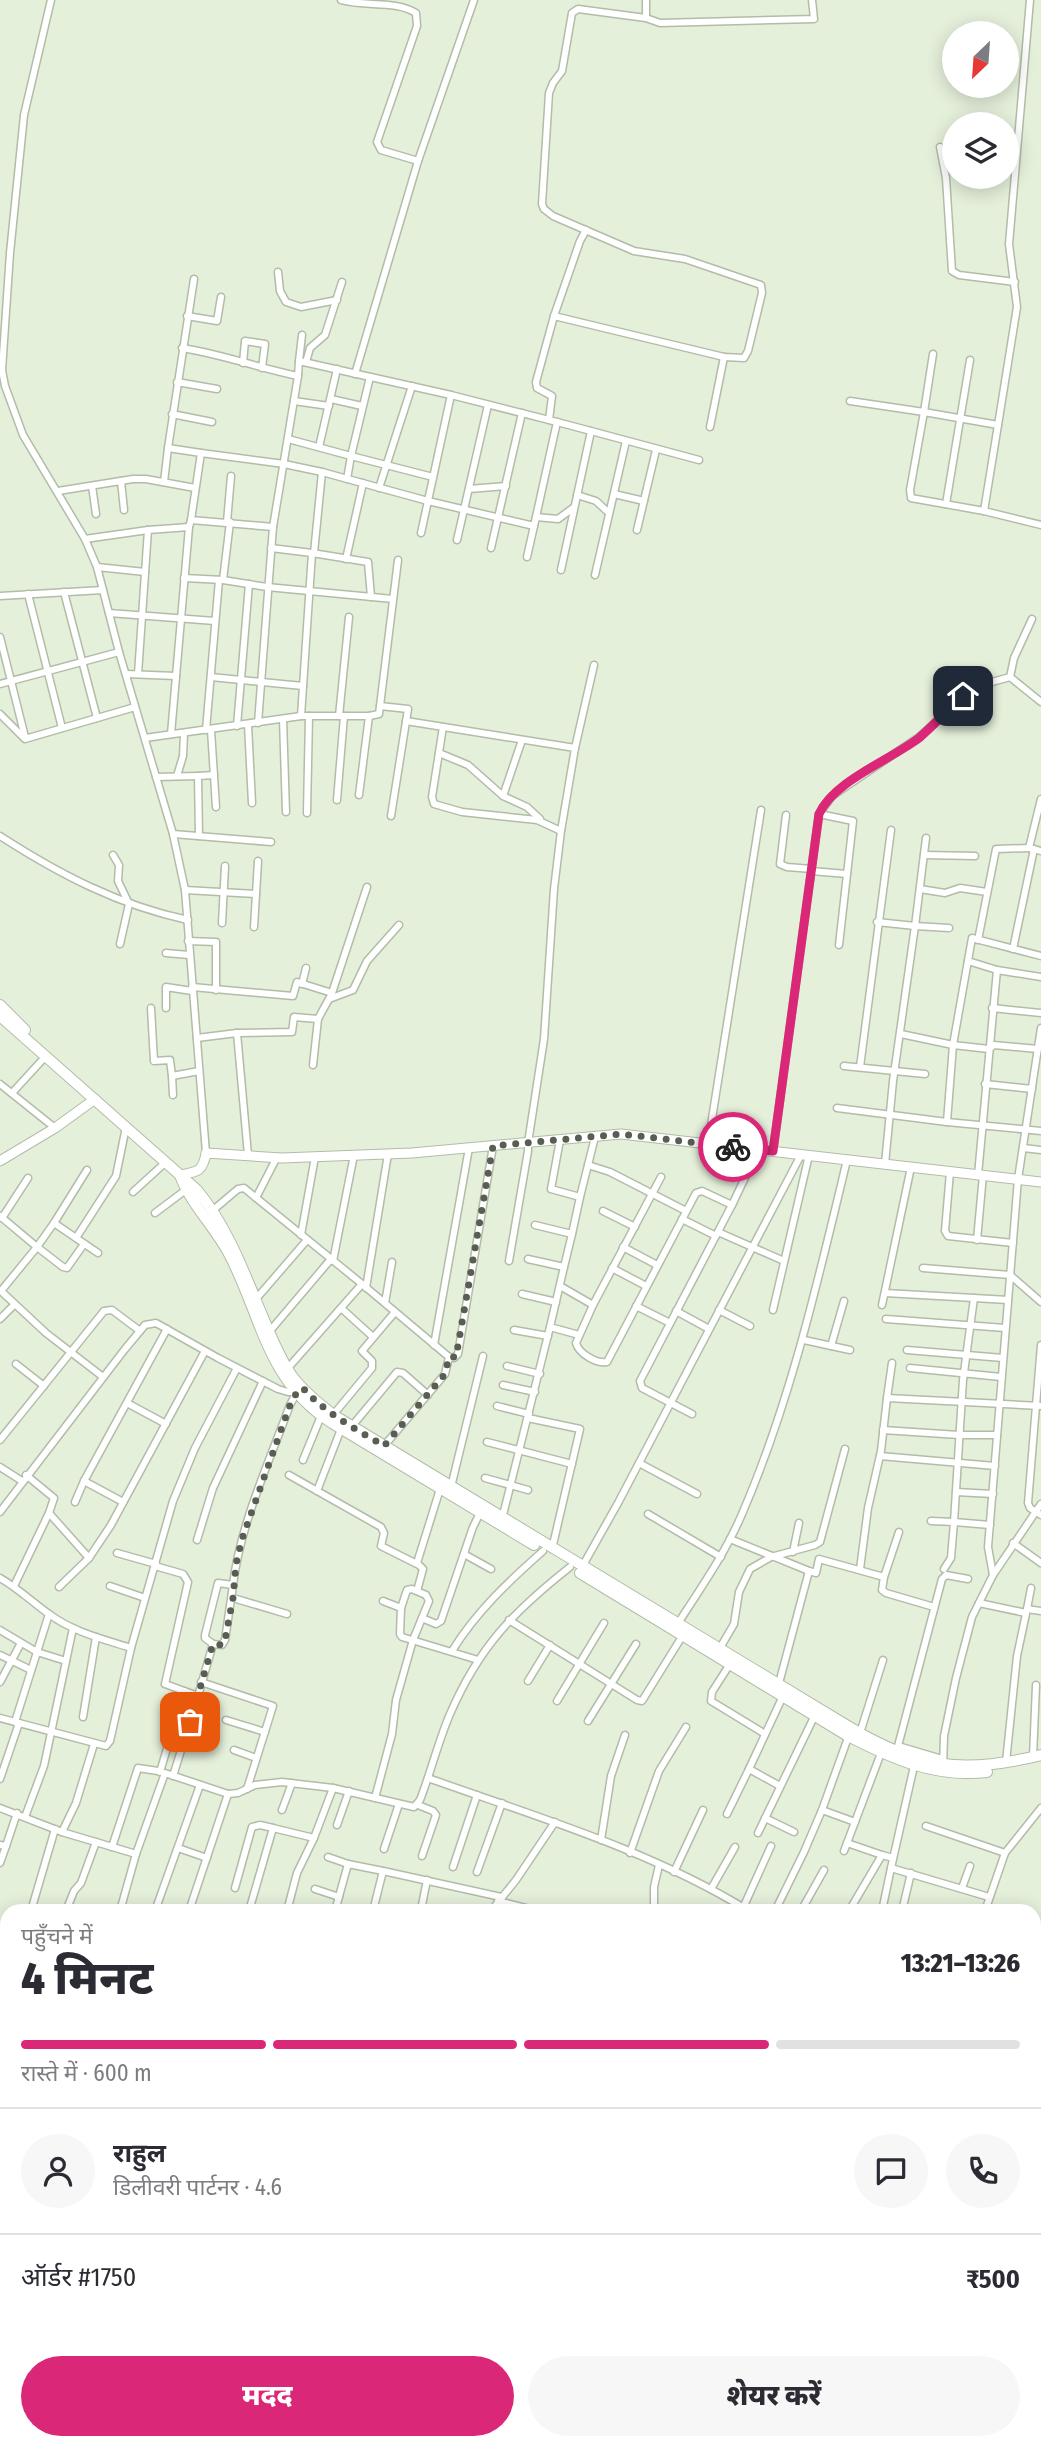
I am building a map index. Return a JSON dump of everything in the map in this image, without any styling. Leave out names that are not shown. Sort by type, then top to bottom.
[{"type":"main road","points":[[0,1005],[64,1071]]},
{"type":"main road","points":[[0,1016],[190,1182],[212,1211],[237,1253],[269,1332],[300,1390],[321,1416],[384,1446],[480,1513],[501,1522]]},
{"type":"main road","points":[[179,1175],[230,1255],[264,1340],[286,1379],[346,1427],[548,1550],[582,1567],[730,1664],[853,1733],[881,1753],[896,1753],[914,1766],[967,1768],[1039,1758]]},
{"type":"main road","points":[[548,1550],[569,1567],[678,1630],[720,1648],[815,1715],[896,1753],[967,1774],[988,1772],[1039,1758]]},
{"type":"street","points":[[51,0],[24,116],[10,253],[2,370],[23,435],[58,491],[97,566],[125,674],[173,834],[185,890],[206,1153],[204,1164],[197,1171],[179,1175]]},
{"type":"street","points":[[341,0],[356,4],[398,4],[416,13],[418,18],[414,36],[377,142],[381,150],[418,161]]},
{"type":"street","points":[[355,373],[418,161],[474,0]]},
{"type":"street","points":[[646,0],[646,18]]},
{"type":"street","points":[[554,316],[724,358],[740,359],[747,355],[762,293],[761,285],[685,259],[634,251],[552,216],[544,208],[542,204],[551,87],[562,71],[574,11],[578,9],[646,18],[660,23],[814,19],[813,0]]},
{"type":"street","points":[[984,511],[1017,307],[1009,244],[1030,0]]},
{"type":"street","points":[[940,147],[946,178],[952,271],[959,275],[1015,282]]},
{"type":"street","points":[[549,420],[552,396],[536,385],[554,316],[586,230]]},
{"type":"street","points":[[278,272],[280,291],[286,302],[301,307],[337,300]]},
{"type":"street","points":[[164,482],[194,279]]},
{"type":"street","points":[[258,723],[271,548],[298,376],[310,348],[325,335],[342,282]]},
{"type":"street","points":[[187,316],[217,321],[221,297]]},
{"type":"street","points":[[302,335],[303,362]]},
{"type":"street","points":[[243,363],[245,341],[265,344],[262,368]]},
{"type":"street","points":[[182,348],[298,376]]},
{"type":"street","points":[[933,354],[910,490],[911,498],[984,511],[1041,525]]},
{"type":"street","points":[[710,427],[724,358]]},
{"type":"street","points":[[946,504],[970,360]]},
{"type":"street","points":[[303,362],[451,395],[699,460]]},
{"type":"street","points":[[319,447],[337,369]]},
{"type":"street","points":[[347,478],[370,377]]},
{"type":"street","points":[[177,382],[217,389]]},
{"type":"street","points":[[379,488],[411,386]]},
{"type":"street","points":[[421,533],[451,395]]},
{"type":"street","points":[[294,401],[362,406]]},
{"type":"street","points":[[850,401],[998,425]]},
{"type":"street","points":[[457,540],[488,405]]},
{"type":"street","points":[[491,548],[522,413]]},
{"type":"street","points":[[172,414],[212,422]]},
{"type":"street","points":[[527,557],[557,422]]},
{"type":"street","points":[[561,570],[591,431]]},
{"type":"street","points":[[288,439],[433,477]]},
{"type":"street","points":[[595,575],[626,441]]},
{"type":"street","points":[[168,448],[322,472],[534,526]]},
{"type":"street","points":[[637,530],[656,450]]},
{"type":"street","points":[[171,734],[184,578],[201,453]]},
{"type":"street","points":[[307,813],[303,686],[322,472]]},
{"type":"street","points":[[216,807],[209,730],[211,677],[232,476]]},
{"type":"street","points":[[58,491],[146,479],[195,488]]},
{"type":"street","points":[[121,481],[124,510]]},
{"type":"street","points":[[346,559],[363,483]]},
{"type":"street","points":[[92,486],[96,514]]},
{"type":"street","points":[[469,489],[506,486]]},
{"type":"street","points":[[614,494],[644,501]]},
{"type":"street","points":[[577,495],[596,501],[610,513]]},
{"type":"street","points":[[536,517],[558,519],[575,507]]},
{"type":"street","points":[[85,539],[190,523],[228,522],[274,527]]},
{"type":"street","points":[[138,674],[148,530]]},
{"type":"street","points":[[271,548],[369,564],[370,597]]},
{"type":"street","points":[[145,738],[305,716],[369,716],[379,713],[398,559]]},
{"type":"street","points":[[97,566],[145,572]]},
{"type":"street","points":[[184,578],[393,599]]},
{"type":"street","points":[[237,726],[249,584]]},
{"type":"street","points":[[0,596],[103,590]]},
{"type":"street","points":[[64,592],[97,718]]},
{"type":"street","points":[[27,594],[62,728]]},
{"type":"street","points":[[109,613],[215,621]]},
{"type":"street","points":[[337,800],[349,617]]},
{"type":"street","points":[[1010,677],[1014,658],[1032,619]]},
{"type":"street","points":[[0,641],[25,739]]},
{"type":"street","points":[[0,684],[119,652]]},
{"type":"street","points":[[509,1261],[544,1039],[554,889],[561,831],[575,748],[594,665]]},
{"type":"street","points":[[125,674],[176,676]]},
{"type":"street","points":[[211,677],[303,686]]},
{"type":"street","points":[[1010,677],[1041,702]]},
{"type":"street","points":[[773,1151],[819,814],[831,796],[919,737],[974,687],[1010,677]]},
{"type":"street","points":[[380,706],[408,709],[391,816]]},
{"type":"street","points":[[25,739],[135,707]]},
{"type":"street","points":[[0,714],[25,739]]},
{"type":"street","points":[[359,795],[369,716]]},
{"type":"street","points":[[283,719],[286,812]]},
{"type":"street","points":[[406,721],[575,748]]},
{"type":"street","points":[[0,728],[8,722]]},
{"type":"street","points":[[248,725],[252,803]]},
{"type":"street","points":[[443,727],[432,797],[437,806],[462,812],[541,821]]},
{"type":"street","points":[[177,776],[183,756],[184,733]]},
{"type":"street","points":[[503,796],[522,740]]},
{"type":"street","points":[[439,753],[468,765],[503,796],[527,807],[541,821],[561,831]]},
{"type":"street","points":[[156,777],[214,775]]},
{"type":"street","points":[[198,776],[199,836]]},
{"type":"street","points":[[1013,949],[1035,849],[1041,799]]},
{"type":"street","points":[[708,1144],[761,810]]},
{"type":"street","points":[[819,814],[853,821],[839,945]]},
{"type":"street","points":[[786,815],[780,864],[847,874]]},
{"type":"street","points":[[860,1067],[891,830]]},
{"type":"street","points":[[173,834],[271,842]]},
{"type":"street","points":[[0,836],[47,866],[129,904],[188,920]]},
{"type":"street","points":[[885,1164],[889,1114],[926,838]]},
{"type":"street","points":[[978,940],[996,849],[1035,849]]},
{"type":"street","points":[[113,855],[119,865],[118,881],[129,904],[120,944]]},
{"type":"street","points":[[924,855],[975,856]]},
{"type":"street","points":[[254,927],[258,861]]},
{"type":"street","points":[[222,923],[225,866]]},
{"type":"street","points":[[313,1065],[318,1019],[331,996],[367,887]]},
{"type":"street","points":[[919,889],[945,893],[960,888],[988,892]]},
{"type":"street","points":[[185,890],[256,894]]},
{"type":"street","points":[[877,922],[949,928]]},
{"type":"street","points":[[166,1008],[166,987],[293,996],[297,982],[331,996],[353,990],[367,961],[399,925]]},
{"type":"street","points":[[947,1122],[953,1045],[972,939],[1041,956]]},
{"type":"street","points":[[188,940],[216,942],[216,990]]},
{"type":"street","points":[[166,953],[189,954]]},
{"type":"street","points":[[968,961],[997,970],[1041,977]]},
{"type":"street","points":[[302,984],[306,968]]},
{"type":"street","points":[[977,1240],[985,1084],[997,970]]},
{"type":"street","points":[[151,1008],[154,1061],[170,1060],[173,1095]]},
{"type":"street","points":[[992,1008],[1041,1013]]},
{"type":"street","points":[[197,1038],[237,1033],[292,1032],[294,1017],[318,1019]]},
{"type":"street","points":[[993,1575],[988,1547],[1018,1179],[1032,1089],[1037,1081],[1041,1028]]},
{"type":"street","points":[[237,1033],[248,1155]]},
{"type":"street","points":[[901,1034],[953,1045],[989,1049],[994,1045],[1038,1049]]},
{"type":"street","points":[[12,1093],[45,1056]]},
{"type":"street","points":[[844,1066],[925,1074]]},
{"type":"street","points":[[172,1076],[199,1071]]},
{"type":"street","points":[[0,1084],[55,1128]]},
{"type":"street","points":[[985,1084],[1032,1089]]},
{"type":"street","points":[[0,1161],[55,1128],[96,1099]]},
{"type":"street","points":[[837,1108],[1041,1131]]},
{"type":"street","points":[[76,1238],[116,1176],[126,1126]]},
{"type":"street","points":[[206,1153],[277,1157],[388,1154],[621,1134],[1041,1182]]},
{"type":"street","points":[[501,1522],[540,1374],[595,1137]]},
{"type":"street","points":[[560,1140],[551,1189],[580,1197]]},
{"type":"street","points":[[212,1211],[240,1188],[256,1198],[449,1357],[454,1358],[458,1354],[493,1146]]},
{"type":"street","points":[[434,1345],[469,1148]]},
{"type":"street","points":[[1023,1148],[1041,1150]]},
{"type":"street","points":[[692,1414],[640,1384],[642,1376],[758,1150]]},
{"type":"street","points":[[288,1368],[364,1286],[388,1154]]},
{"type":"street","points":[[269,1332],[332,1260],[354,1155]]},
{"type":"street","points":[[582,1567],[805,1155]]},
{"type":"street","points":[[773,1310],[805,1155]]},
{"type":"street","points":[[256,1198],[277,1157]]},
{"type":"street","points":[[256,1299],[304,1238],[315,1157]]},
{"type":"street","points":[[509,1620],[611,1684],[642,1700],[730,1539],[749,1497],[804,1340],[847,1160]]},
{"type":"street","points":[[134,1192],[166,1162]]},
{"type":"street","points":[[588,1165],[610,1172],[686,1211]]},
{"type":"street","points":[[882,1305],[911,1167]]},
{"type":"street","points":[[86,1170],[37,1247],[0,1291],[46,1334],[103,1377]]},
{"type":"street","points":[[950,1172],[946,1233],[951,1238],[1013,1243]]},
{"type":"street","points":[[661,1177],[579,1335],[577,1348],[600,1363],[607,1362],[698,1191],[732,1205]]},
{"type":"street","points":[[0,1230],[3,1219],[28,1178]]},
{"type":"street","points":[[155,1213],[187,1189]]},
{"type":"street","points":[[603,1211],[635,1227]]},
{"type":"street","points":[[3,1219],[63,1267],[67,1268],[84,1244]]},
{"type":"street","points":[[682,1219],[784,1261]]},
{"type":"street","points":[[54,1223],[98,1253]]},
{"type":"street","points":[[534,1225],[572,1234]]},
{"type":"street","points":[[624,1248],[657,1265]]},
{"type":"street","points":[[528,1259],[564,1267]]},
{"type":"street","points":[[385,1303],[392,1262]]},
{"type":"street","points":[[612,1268],[646,1286]]},
{"type":"street","points":[[923,1268],[1010,1276],[1041,1303]]},
{"type":"street","points":[[559,1286],[593,1305]]},
{"type":"street","points":[[885,1293],[1008,1300]]},
{"type":"street","points":[[522,1294],[556,1302]]},
{"type":"street","points":[[944,1569],[951,1558],[964,1374],[974,1298]]},
{"type":"street","points":[[831,1346],[844,1301]]},
{"type":"street","points":[[0,1319],[14,1305]]},
{"type":"street","points":[[636,1306],[670,1323]]},
{"type":"street","points":[[341,1308],[373,1337]]},
{"type":"street","points":[[0,1440],[107,1309],[113,1310],[140,1331]]},
{"type":"street","points":[[719,1310],[750,1325]]},
{"type":"street","points":[[676,1311],[709,1329]]},
{"type":"street","points":[[333,1415],[372,1368],[373,1364],[362,1350],[395,1312]]},
{"type":"street","points":[[886,1320],[1005,1328]]},
{"type":"street","points":[[0,1512],[103,1377],[150,1322],[278,1389],[300,1390]]},
{"type":"street","points":[[550,1327],[579,1335]]},
{"type":"street","points":[[75,1502],[167,1329]]},
{"type":"street","points":[[514,1330],[548,1336]]},
{"type":"street","points":[[804,1340],[850,1350]]},
{"type":"street","points":[[1038,1513],[1028,1503],[1041,1345]]},
{"type":"street","points":[[907,1350],[1003,1358]]},
{"type":"street","points":[[59,1587],[89,1558],[124,1502],[205,1351]]},
{"type":"street","points":[[417,1563],[446,1488],[482,1356]]},
{"type":"street","points":[[384,1446],[445,1374],[449,1357]]},
{"type":"street","points":[[860,1569],[868,1508],[880,1455],[892,1363]]},
{"type":"street","points":[[16,1364],[44,1386]]},
{"type":"street","points":[[507,1366],[540,1374]]},
{"type":"street","points":[[0,1718],[94,1744],[109,1743],[131,1648],[173,1501],[195,1448],[237,1368]]},
{"type":"street","points":[[910,1368],[1001,1377]]},
{"type":"street","points":[[317,1491],[346,1427],[397,1372],[403,1373],[428,1395]]},
{"type":"street","points":[[197,1540],[213,1488],[263,1381]]},
{"type":"street","points":[[503,1385],[535,1392]]},
{"type":"street","points":[[233,1585],[222,1582],[217,1587],[205,1634],[205,1638],[213,1644],[224,1643],[242,1539],[290,1405],[300,1390]]},
{"type":"street","points":[[887,1398],[1038,1406]]},
{"type":"street","points":[[127,1403],[166,1424]]},
{"type":"street","points":[[452,1651],[483,1608],[548,1550],[580,1429],[497,1406]]},
{"type":"street","points":[[303,1460],[321,1416]]},
{"type":"street","points":[[883,1430],[997,1435]]},
{"type":"street","points":[[487,1442],[572,1464]]},
{"type":"street","points":[[720,1648],[734,1624],[739,1592],[746,1576],[758,1562],[820,1542],[845,1449]]},
{"type":"street","points":[[880,1455],[995,1466]]},
{"type":"street","points":[[639,1463],[697,1494]]},
{"type":"street","points":[[0,1467],[24,1478],[54,1499],[14,1586]]},
{"type":"street","points":[[289,1475],[382,1527],[384,1533],[381,1546],[417,1563],[423,1571],[417,1591]]},
{"type":"street","points":[[485,1478],[528,1490]]},
{"type":"street","points":[[84,1481],[124,1502]]},
{"type":"street","points":[[956,1492],[993,1494]]},
{"type":"street","points":[[943,1765],[944,1736],[972,1617],[993,1575],[1013,1543],[1038,1513],[1041,1504]]},
{"type":"street","points":[[49,1513],[89,1558]]},
{"type":"street","points":[[422,1618],[436,1624],[441,1621],[480,1513]]},
{"type":"street","points":[[649,1514],[721,1556]]},
{"type":"street","points":[[931,1521],[990,1525]]},
{"type":"street","points":[[793,1552],[799,1524]]},
{"type":"street","points":[[899,1532],[884,1577],[883,1590],[934,1608]]},
{"type":"street","points":[[730,1539],[816,1573],[819,1559],[884,1577]]},
{"type":"street","points":[[1013,1543],[1041,1563]]},
{"type":"street","points":[[117,1553],[183,1574],[188,1582],[165,1680],[168,1686],[198,1696]]},
{"type":"street","points":[[464,1554],[491,1569]]},
{"type":"street","points":[[418,1805],[450,1713],[478,1660],[496,1634],[527,1601],[569,1567]]},
{"type":"street","points":[[727,1814],[765,1734],[779,1691],[808,1571]]},
{"type":"street","points":[[896,1753],[943,1577],[968,1579]]},
{"type":"street","points":[[0,1578],[73,1628],[131,1648]]},
{"type":"street","points":[[110,1586],[145,1598]]},
{"type":"street","points":[[1006,1762],[1017,1656],[1031,1588]]},
{"type":"street","points":[[375,1798],[392,1734],[396,1700],[413,1640],[429,1598],[417,1591],[407,1590],[401,1608],[400,1634],[413,1640],[478,1660]]},
{"type":"street","points":[[233,1598],[287,1614]]},
{"type":"street","points":[[383,1601],[401,1608]]},
{"type":"street","points":[[979,1603],[1041,1611]]},
{"type":"street","points":[[0,1779],[49,1614]]},
{"type":"street","points":[[557,1701],[604,1623]]},
{"type":"street","points":[[25,1817],[44,1766],[73,1628]]},
{"type":"street","points":[[0,1630],[37,1652],[66,1661]]},
{"type":"street","points":[[83,1717],[96,1637]]},
{"type":"street","points":[[0,1682],[21,1643]]},
{"type":"street","points":[[122,1904],[136,1854],[165,1773],[198,1696],[213,1644]]},
{"type":"street","points":[[588,1721],[636,1644]]},
{"type":"street","points":[[528,1681],[550,1646]]},
{"type":"street","points":[[0,1655],[31,1671]]},
{"type":"street","points":[[778,1904],[822,1810],[883,1660]]},
{"type":"street","points":[[730,1664],[712,1692],[711,1701],[765,1734]]},
{"type":"street","points":[[201,1682],[270,1703],[273,1709],[247,1789]]},
{"type":"street","points":[[1036,1685],[1039,1758]]},
{"type":"street","points":[[165,1773],[184,1691]]},
{"type":"street","points":[[758,1833],[815,1715]]},
{"type":"street","points":[[226,1720],[265,1732]]},
{"type":"street","points":[[630,1853],[659,1771],[686,1727]]},
{"type":"street","points":[[601,1840],[611,1776],[625,1735]]},
{"type":"street","points":[[33,1904],[59,1830],[75,1803],[94,1744]]},
{"type":"street","points":[[234,1750],[257,1758]]},
{"type":"street","points":[[845,1852],[881,1753]]},
{"type":"street","points":[[883,1904],[914,1766]]},
{"type":"street","points":[[112,1847],[138,1768],[165,1773],[228,1794],[255,1784],[292,1783],[349,1791],[408,1807],[418,1805],[436,1815],[422,1856]]},
{"type":"street","points":[[749,1769],[780,1786]]},
{"type":"street","points":[[428,1778],[601,1840],[711,1889],[737,1904]]},
{"type":"street","points":[[282,1810],[292,1783]]},
{"type":"street","points":[[158,1904],[200,1785]]},
{"type":"street","points":[[289,1904],[296,1876],[333,1788]]},
{"type":"street","points":[[337,1825],[349,1791]]},
{"type":"street","points":[[191,1904],[228,1794]]},
{"type":"street","points":[[453,1867],[477,1795]]},
{"type":"street","points":[[384,1849],[400,1804]]},
{"type":"street","points":[[477,1872],[502,1804]]},
{"type":"street","points":[[0,1808],[136,1854]]},
{"type":"street","points":[[987,1904],[1005,1853],[1041,1808]]},
{"type":"street","points":[[674,1872],[703,1810]]},
{"type":"street","points":[[822,1810],[855,1822]]},
{"type":"street","points":[[0,1863],[3,1846],[17,1813]]},
{"type":"street","points":[[765,1818],[794,1832]]},
{"type":"street","points":[[496,1904],[516,1880],[555,1822]]},
{"type":"street","points":[[235,1888],[252,1827],[260,1825],[314,1838]]},
{"type":"street","points":[[926,1826],[1005,1853]]},
{"type":"street","points":[[251,1904],[273,1828]]},
{"type":"street","points":[[69,1904],[81,1883],[96,1842]]},
{"type":"street","points":[[848,1843],[894,1858]]},
{"type":"street","points":[[748,1904],[771,1846]]},
{"type":"street","points":[[711,1889],[735,1847]]},
{"type":"street","points":[[178,1848],[207,1858]]},
{"type":"street","points":[[853,1904],[882,1855]]},
{"type":"street","points":[[328,1857],[515,1904]]},
{"type":"street","points":[[337,1904],[348,1864]]},
{"type":"street","points":[[654,1904],[654,1887],[659,1866]]},
{"type":"street","points":[[962,1888],[970,1866]]},
{"type":"street","points":[[891,1868],[989,1897]]},
{"type":"street","points":[[805,1904],[824,1870]]},
{"type":"street","points":[[375,1904],[383,1871]]},
{"type":"street","points":[[904,1904],[911,1872]]},
{"type":"street","points":[[422,1904],[427,1880]]},
{"type":"street","points":[[315,1889],[339,1897]]},
{"type":"way so far","points":[[190,1722],[213,1644],[222,1645],[225,1640],[242,1539],[297,1392],[303,1388],[313,1400],[333,1415],[384,1446],[445,1374],[449,1357],[454,1358],[458,1354],[493,1146],[621,1134],[733,1147]]},
{"type":"route","points":[[733,1147],[773,1151],[822,807],[831,796],[919,737],[963,696]]}]
